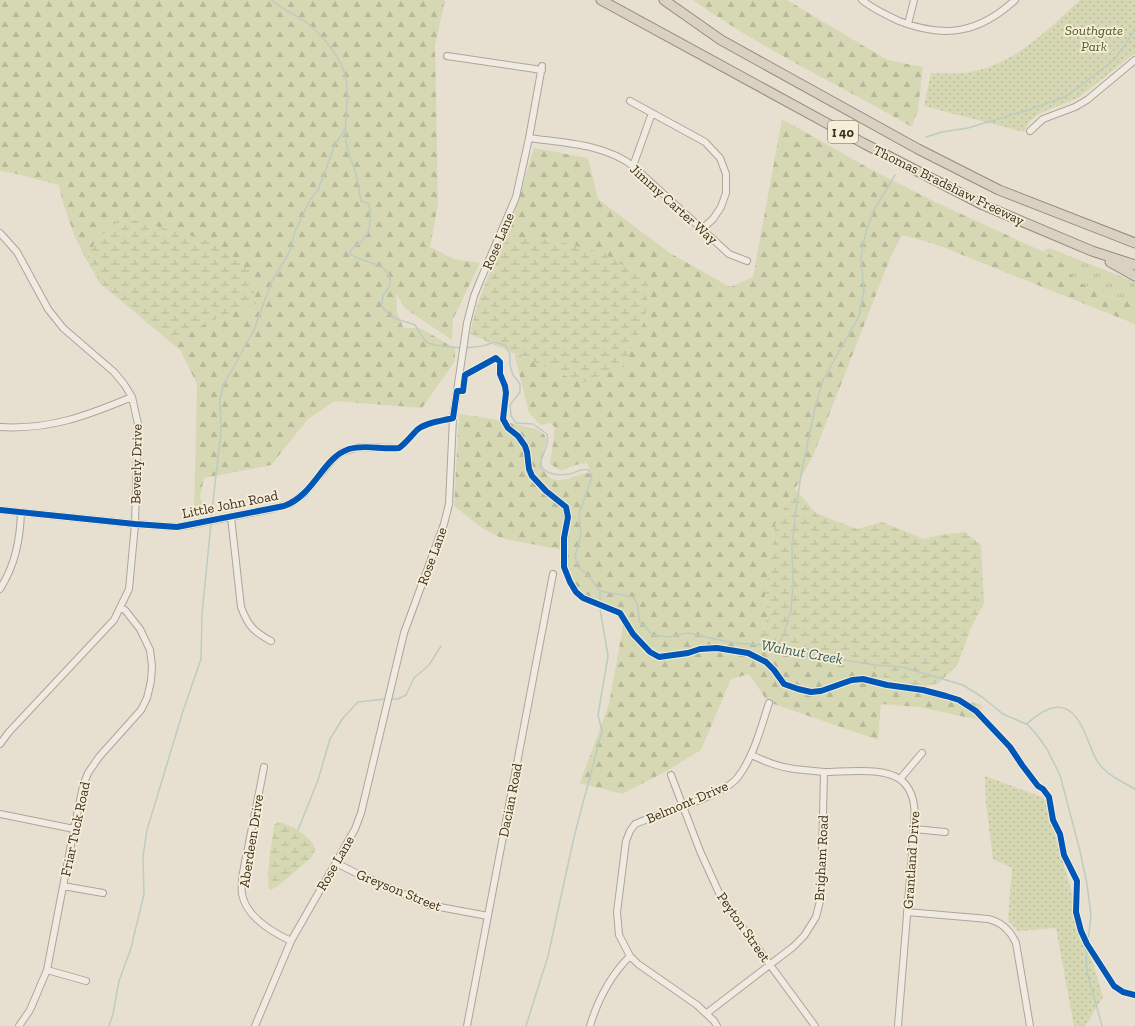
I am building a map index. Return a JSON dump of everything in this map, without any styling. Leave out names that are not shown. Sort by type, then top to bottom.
[{"type":"highway","name":"Thomas Bradshaw Freeway","points":[[601,0],[909,167],[983,205],[1092,251],[1135,266]]},
{"type":"highway","name":"Thomas Bradshaw Freeway","points":[[664,0],[721,40],[918,149],[999,190],[1135,243]]},
{"type":"highway","points":[[1092,251],[1135,276]]},
{"type":"street","points":[[862,0],[882,13],[908,24],[938,31],[959,30],[971,27],[995,16],[1015,0]]},
{"type":"street","points":[[908,24],[914,0]]},
{"type":"street","name":"Rose Lane","points":[[255,1026],[291,942],[355,829],[360,813],[404,633],[444,524],[449,504],[453,418],[465,338],[476,291],[516,197],[529,138],[542,68],[447,56]]},
{"type":"street","points":[[1030,131],[1043,119],[1075,107],[1087,100],[1135,60]]},
{"type":"street","points":[[630,102],[705,142],[720,158],[724,166],[726,193],[721,207],[702,230]]},
{"type":"street","points":[[633,166],[652,113]]},
{"type":"street","name":"Jimmy Carter Way","points":[[529,138],[601,150],[625,160],[729,254],[747,260]]},
{"type":"street","name":"Beverly Drive","points":[[0,233],[17,252],[48,309],[59,324],[114,372],[124,384],[132,397],[138,424],[135,524],[129,589],[114,620],[9,732],[0,744]]},
{"type":"street","points":[[0,427],[42,426],[68,421],[83,417],[132,397]]},
{"type":"street","name":"Little John Road","points":[[0,510],[178,527],[284,506],[304,494],[333,459],[346,450],[364,447],[394,448]]},
{"type":"street","points":[[0,589],[14,560],[19,538],[21,512]]},
{"type":"street","points":[[231,517],[241,607],[246,622],[257,634],[271,641]]},
{"type":"street","name":"Dacian Road","points":[[468,1026],[553,574]]},
{"type":"street","name":"Friar Tuck Road","points":[[19,1026],[30,1010],[47,970],[74,829],[83,786],[88,772],[99,757],[141,710],[147,698],[151,681],[152,666],[150,650],[146,640],[131,617],[125,610],[120,608]]},
{"type":"street","name":"Belmont Drive","points":[[717,1026],[707,1013],[649,972],[630,956],[619,935],[618,912],[626,841],[635,824],[730,785],[738,777],[751,755],[769,703]]},
{"type":"street","points":[[751,755],[770,764],[793,769],[824,772],[870,771],[884,773],[900,779],[922,753]]},
{"type":"street","name":"Aberdeen Drive","points":[[264,767],[245,865],[242,894],[248,908],[260,922],[275,934],[291,942]]},
{"type":"street","name":"Brigham Road","points":[[707,1013],[793,947],[804,936],[816,917],[821,897],[824,772]]},
{"type":"street","name":"Peyton Street","points":[[671,775],[700,851],[720,895],[815,1026]]},
{"type":"street","name":"Grantland Drive","points":[[898,1026],[915,810],[914,799],[906,785],[900,779]]},
{"type":"street","points":[[0,814],[74,829]]},
{"type":"street","points":[[914,829],[945,832]]},
{"type":"street","name":"Greyson Street","points":[[336,863],[429,905],[488,916]]},
{"type":"street","points":[[63,886],[103,893]]},
{"type":"street","points":[[907,912],[988,919],[1000,922],[1005,926],[1016,943],[1030,1026]]},
{"type":"street","points":[[590,1026],[596,1005],[605,989],[620,966],[630,956]]},
{"type":"street","points":[[47,970],[86,981]]},
{"type":"green space","points":[[0,0],[445,0],[435,45],[438,204],[430,247],[454,259],[480,263],[453,319],[452,340],[406,309],[396,294],[397,313],[403,327],[421,329],[455,347],[455,361],[422,408],[335,401],[308,419],[271,465],[204,478],[200,496],[205,515],[194,517],[197,384],[180,350],[100,283],[75,237],[63,203],[59,185],[0,171]]},
{"type":"green space","points":[[693,0],[787,0],[887,60],[923,67],[918,110],[912,127],[773,51],[719,18]]},
{"type":"green space","name":"Southgate Park","points":[[1080,0],[1135,0],[1135,53],[1078,98],[1038,114],[1029,122],[1024,132],[924,106],[931,73],[965,73],[983,69],[999,63],[1028,46]]},
{"type":"green space","points":[[782,119],[870,169],[935,202],[1057,258],[1077,281],[1109,297],[1135,301],[1135,324],[935,244],[902,235],[891,256],[813,456],[775,525],[765,594],[768,613],[761,643],[780,649],[791,648],[822,656],[882,666],[882,678],[982,705],[980,720],[918,707],[881,704],[878,740],[768,702],[749,674],[731,679],[701,750],[663,773],[622,794],[580,783],[609,704],[625,615],[620,610],[581,594],[571,584],[562,550],[501,538],[482,528],[454,506],[459,414],[493,419],[536,429],[544,434],[546,444],[542,460],[546,474],[552,479],[562,480],[589,473],[592,476],[587,463],[575,465],[561,471],[550,464],[555,428],[551,423],[541,425],[529,413],[514,353],[582,383],[553,240],[507,236],[534,148],[588,158],[598,199],[670,253],[730,287],[753,277]]},
{"type":"green space","points":[[122,217],[208,240],[250,271],[256,304],[208,322],[173,344],[100,283],[87,259],[96,240]]},
{"type":"green space","points":[[507,236],[553,240],[604,253],[649,282],[645,320],[622,368],[582,383],[470,334],[476,308],[490,272]]},
{"type":"green space","points":[[1049,248],[1135,282],[1135,301],[1109,297],[1077,281],[1057,258],[1043,251]]},
{"type":"green space","points":[[795,489],[816,513],[857,529],[882,522],[924,539],[940,535],[965,532],[981,545],[984,603],[970,630],[958,664],[939,683],[919,688],[882,677],[882,666],[876,669],[862,668],[836,657],[822,656],[791,648],[780,649],[761,643],[768,613],[765,594],[775,525]]},
{"type":"green space","points":[[985,776],[1044,798],[1103,997],[1085,1026],[1074,1026],[1056,928],[1018,931],[1008,920],[1012,868],[993,859],[986,804]]},
{"type":"green space","points":[[278,822],[294,828],[306,836],[314,845],[315,850],[308,860],[282,883],[271,890],[269,889],[268,881],[269,865],[274,825]]},
{"type":"waterway","name":"Walnut Creek","points":[[271,0],[312,27],[325,40],[336,55],[344,72],[347,89],[345,128],[348,152],[356,175],[361,201],[369,204],[370,214],[368,233],[362,241],[354,247],[350,254],[376,265],[387,272],[390,278],[390,285],[382,300],[382,306],[389,314],[393,317],[415,325],[426,342],[434,345],[462,348]]},
{"type":"waterway","points":[[926,137],[942,132],[968,128],[1028,110],[1064,97],[1115,59],[1135,30]]},
{"type":"waterway","points":[[211,519],[221,432],[220,398],[224,384],[253,332],[272,281],[290,251],[295,231],[310,200],[318,190],[335,145],[345,129]]},
{"type":"waterway","points":[[778,646],[784,633],[791,610],[793,582],[792,547],[795,517],[801,474],[815,408],[823,380],[859,316],[864,291],[861,259],[866,232],[874,210],[895,175]]},
{"type":"waterway","name":"Walnut Creek","points":[[465,348],[483,346],[494,342],[505,345],[510,354],[510,365],[513,375],[520,384],[520,392],[510,405],[511,416],[516,423],[533,424],[547,434],[548,438],[540,466],[543,469],[549,473],[561,475],[570,474],[581,470],[589,470],[592,477],[579,514],[581,534],[575,557],[578,567],[588,575],[600,591],[633,597],[637,603],[640,622],[653,635],[667,637],[688,633],[734,643],[778,646],[810,655],[876,665],[902,667],[963,685],[982,697],[1003,714],[1026,724]]},
{"type":"waterway","points":[[109,1026],[113,1014],[119,981],[131,948],[144,894],[143,856],[147,830],[183,711],[201,659],[202,614],[211,523]]},
{"type":"waterway","points":[[600,591],[600,601]]},
{"type":"waterway","points":[[526,1026],[548,956],[574,837],[602,731],[598,715],[608,656],[600,609]]},
{"type":"waterway","points":[[390,699],[398,699],[406,695],[414,678],[429,665],[441,646]]},
{"type":"waterway","points":[[298,830],[318,780],[330,739],[343,718],[358,702],[386,699]]},
{"type":"waterway","name":"Walnut Creek","points":[[1026,724],[1045,710],[1062,708],[1069,711],[1076,717],[1081,725],[1100,765],[1113,777],[1135,789]]},
{"type":"waterway","points":[[1027,724],[1047,749],[1060,775],[1080,851],[1087,884],[1091,915],[1086,960],[1087,972],[1102,1026]]},
{"type":"cycle path","points":[[0,510],[177,527],[284,506],[295,501],[303,494],[332,460],[349,449],[361,447],[399,448],[421,427],[429,423],[453,418],[457,391],[463,391],[465,375],[496,358],[500,362],[500,374],[506,393],[503,419],[508,428],[518,436],[525,446],[529,469],[532,476],[546,491],[566,507],[568,517],[564,538],[564,567],[576,592],[583,598],[620,613],[633,634],[650,652],[659,657],[688,653],[700,649],[717,648],[748,653],[766,662],[784,684],[798,689],[811,692],[821,691],[852,680],[863,679],[887,685],[923,690],[946,696],[959,700],[976,711],[1010,747],[1038,786],[1043,789],[1049,797],[1053,820],[1060,834],[1064,855],[1077,881],[1076,912],[1081,931],[1087,944],[1114,986],[1123,992],[1135,995]]}]
